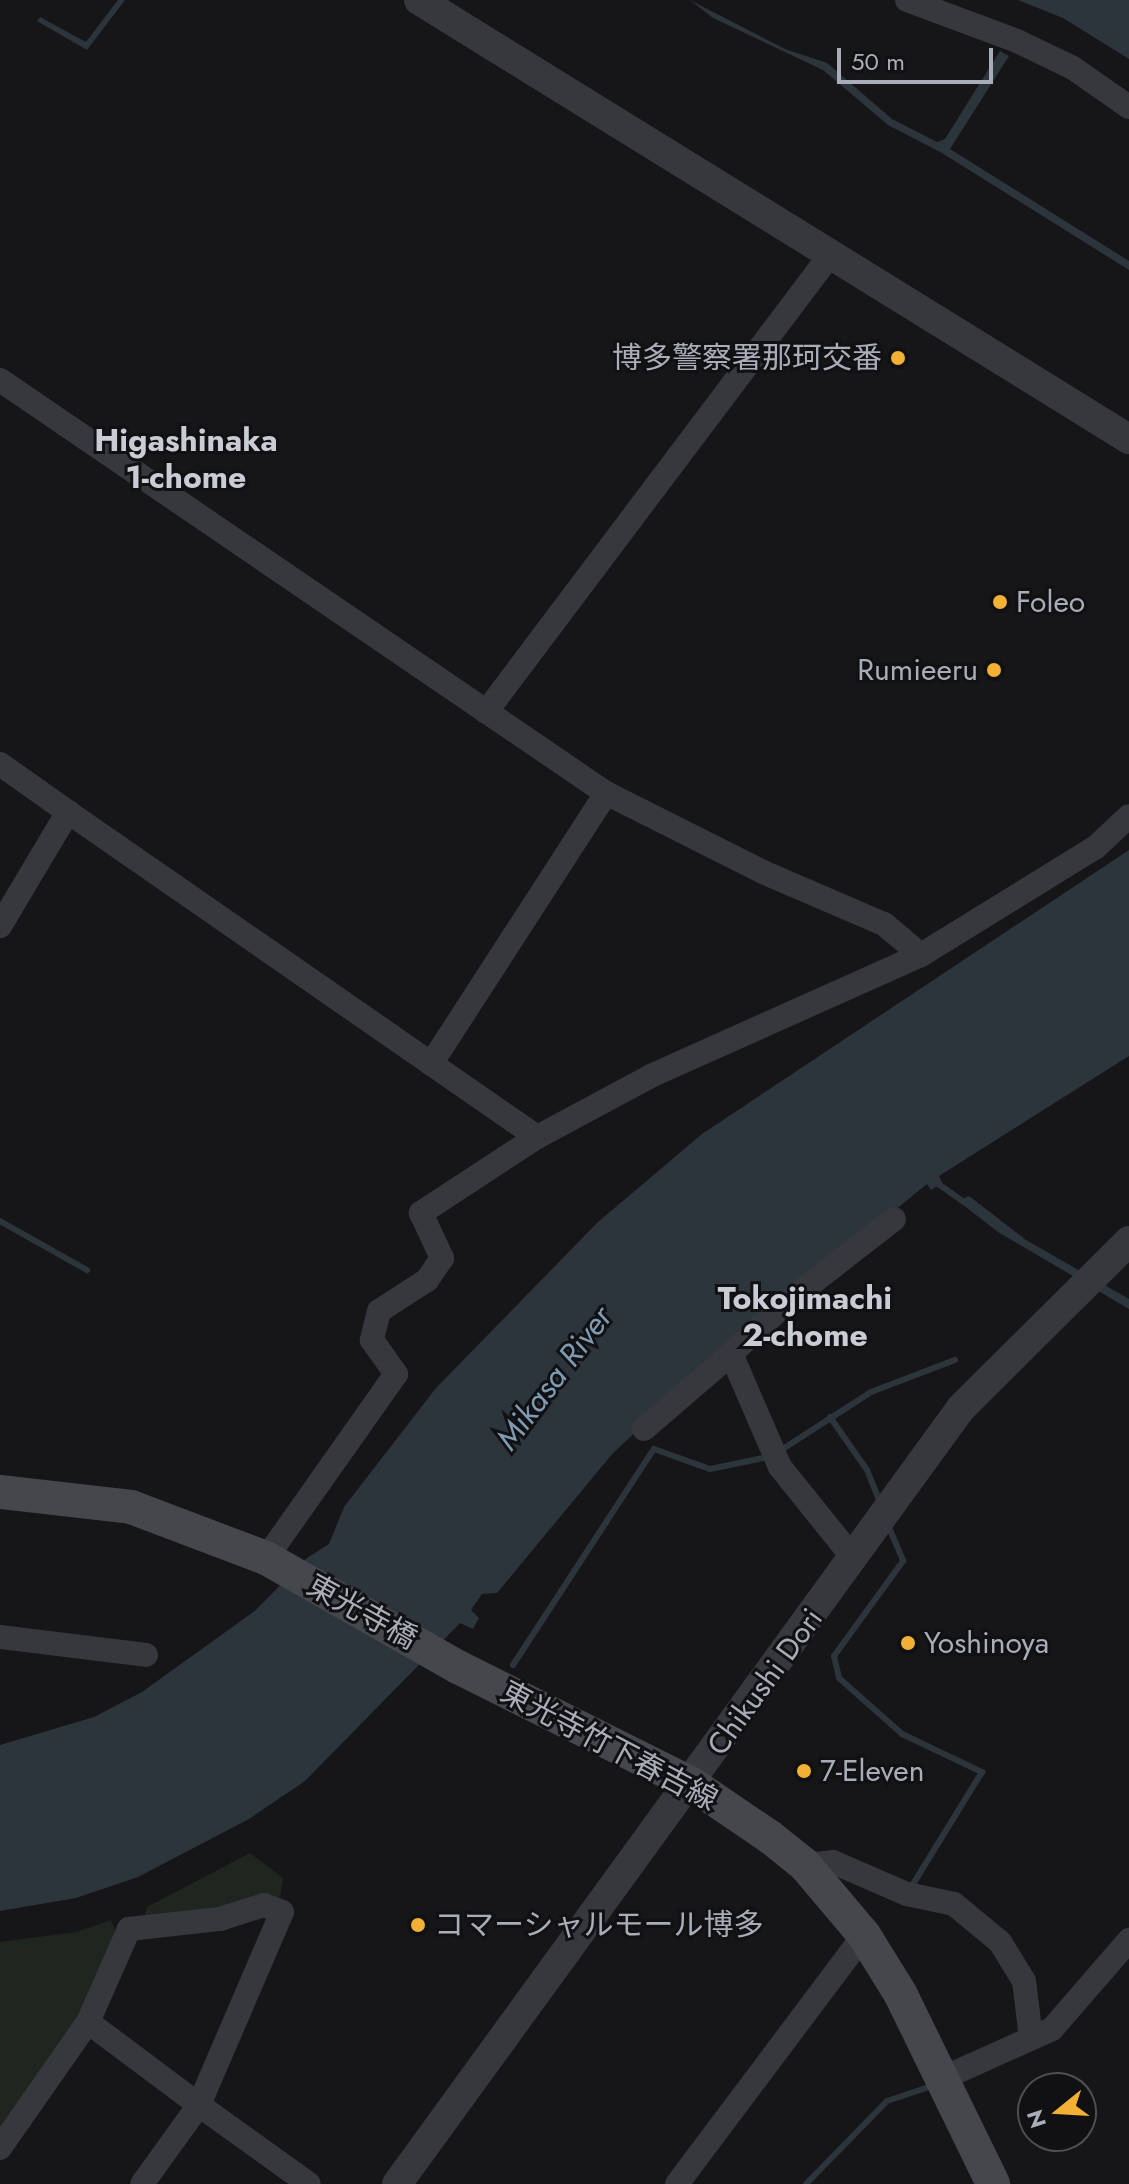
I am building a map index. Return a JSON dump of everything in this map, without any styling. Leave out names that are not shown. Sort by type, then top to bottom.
[{"type":"main road","name":"東光寺橋","points":[[0,1492],[131,1507],[266,1558],[458,1667]]},
{"type":"main road","name":"東光寺竹下春吉線","points":[[458,1667],[692,1784],[805,1865],[864,1935],[993,2184]]},
{"type":"street","points":[[419,0],[1129,439]]},
{"type":"street","points":[[907,0],[1017,41],[1073,68],[1129,107]]},
{"type":"street","points":[[486,712],[830,255]]},
{"type":"street","points":[[0,380],[606,793],[763,872],[884,924],[921,955]]},
{"type":"street","points":[[0,764],[537,1137]]},
{"type":"street","points":[[431,1064],[606,793]]},
{"type":"street","points":[[0,926],[68,812]]},
{"type":"street","points":[[266,1558],[396,1374],[372,1340],[379,1311],[427,1280],[442,1258],[421,1213],[537,1137],[651,1076],[921,955],[1096,847],[1129,816]]},
{"type":"street","points":[[644,1429],[785,1304],[894,1219]]},
{"type":"street","name":"Chikushi Dori","points":[[397,2184],[692,1784],[961,1408],[1129,1241]]},
{"type":"street","points":[[731,1354],[780,1467],[854,1559]]},
{"type":"street","points":[[0,1637],[146,1655]]},
{"type":"street","points":[[805,1865],[833,1862],[907,1894],[954,1904],[1000,1942],[1024,1981],[1031,2038]]},
{"type":"street","points":[[0,2148],[88,2022],[129,1929],[220,1919],[264,1905],[282,1912],[199,2105],[142,2184]]},
{"type":"street","points":[[677,2184],[864,1935]]},
{"type":"street","points":[[941,2079],[1052,2029],[1129,1940]]},
{"type":"street","points":[[88,2022],[309,2184]]},
{"type":"shaded area","points":[[250,1853],[283,1878],[280,1897],[228,1912],[142,1923],[147,1907]]},
{"type":"shaded area","points":[[111,1920],[119,1939],[81,2020],[0,2136],[0,1942],[76,1932]]},
{"type":"water","points":[[118,0],[125,0],[87,50],[37,21],[40,17],[86,42]]},
{"type":"water","points":[[690,0],[785,49],[827,63],[892,119],[937,142],[945,139],[1000,51],[1009,56],[950,149],[1129,261],[1129,270],[942,153],[888,125],[823,70],[713,18]]},
{"type":"water","points":[[1018,0],[1129,0],[1129,59],[1063,18]]},
{"type":"water","name":"Mikasa River","points":[[1129,850],[1129,1056],[939,1176],[942,1183],[931,1190],[927,1184],[731,1343],[613,1453],[497,1593],[482,1594],[471,1610],[479,1618],[473,1629],[460,1623],[305,1781],[249,1819],[138,1877],[76,1898],[0,1911],[0,1745],[94,1717],[142,1692],[256,1610],[307,1558],[329,1544],[344,1507],[436,1388],[598,1222],[702,1134]]},
{"type":"water","points":[[969,1196],[1026,1240],[1129,1299],[1129,1309],[998,1232],[958,1201]]},
{"type":"waterway","points":[[934,1181],[964,1202]]},
{"type":"waterway","points":[[0,1221],[87,1270]]},
{"type":"waterway","points":[[778,1452],[871,1392],[955,1360]]},
{"type":"waterway","points":[[830,1417],[867,1470],[880,1503]]},
{"type":"waterway","points":[[513,1665],[654,1449],[710,1469],[768,1457]]},
{"type":"waterway","points":[[888,1525],[903,1561],[834,1656],[839,1678],[902,1734],[982,1772],[910,1889]]},
{"type":"waterway","points":[[806,2184],[887,2101],[932,2086]]},
{"type":"place","name":"博多警察署那珂交番","points":[[898,358]]},
{"type":"place","name":"Foleo","points":[[1000,602]]},
{"type":"place","name":"Rumieeru","points":[[994,670]]},
{"type":"place","name":"Yoshinoya","points":[[908,1643]]},
{"type":"place","name":"7-Eleven","points":[[804,1771]]},
{"type":"place","name":"コマーシャルモール博多","points":[[418,1925]]},
{"type":"district","name":"Higashinaka 1-chome","points":[[186,460]]},
{"type":"district","name":"Tokojimachi 2-chome","points":[[805,1318]]}]
